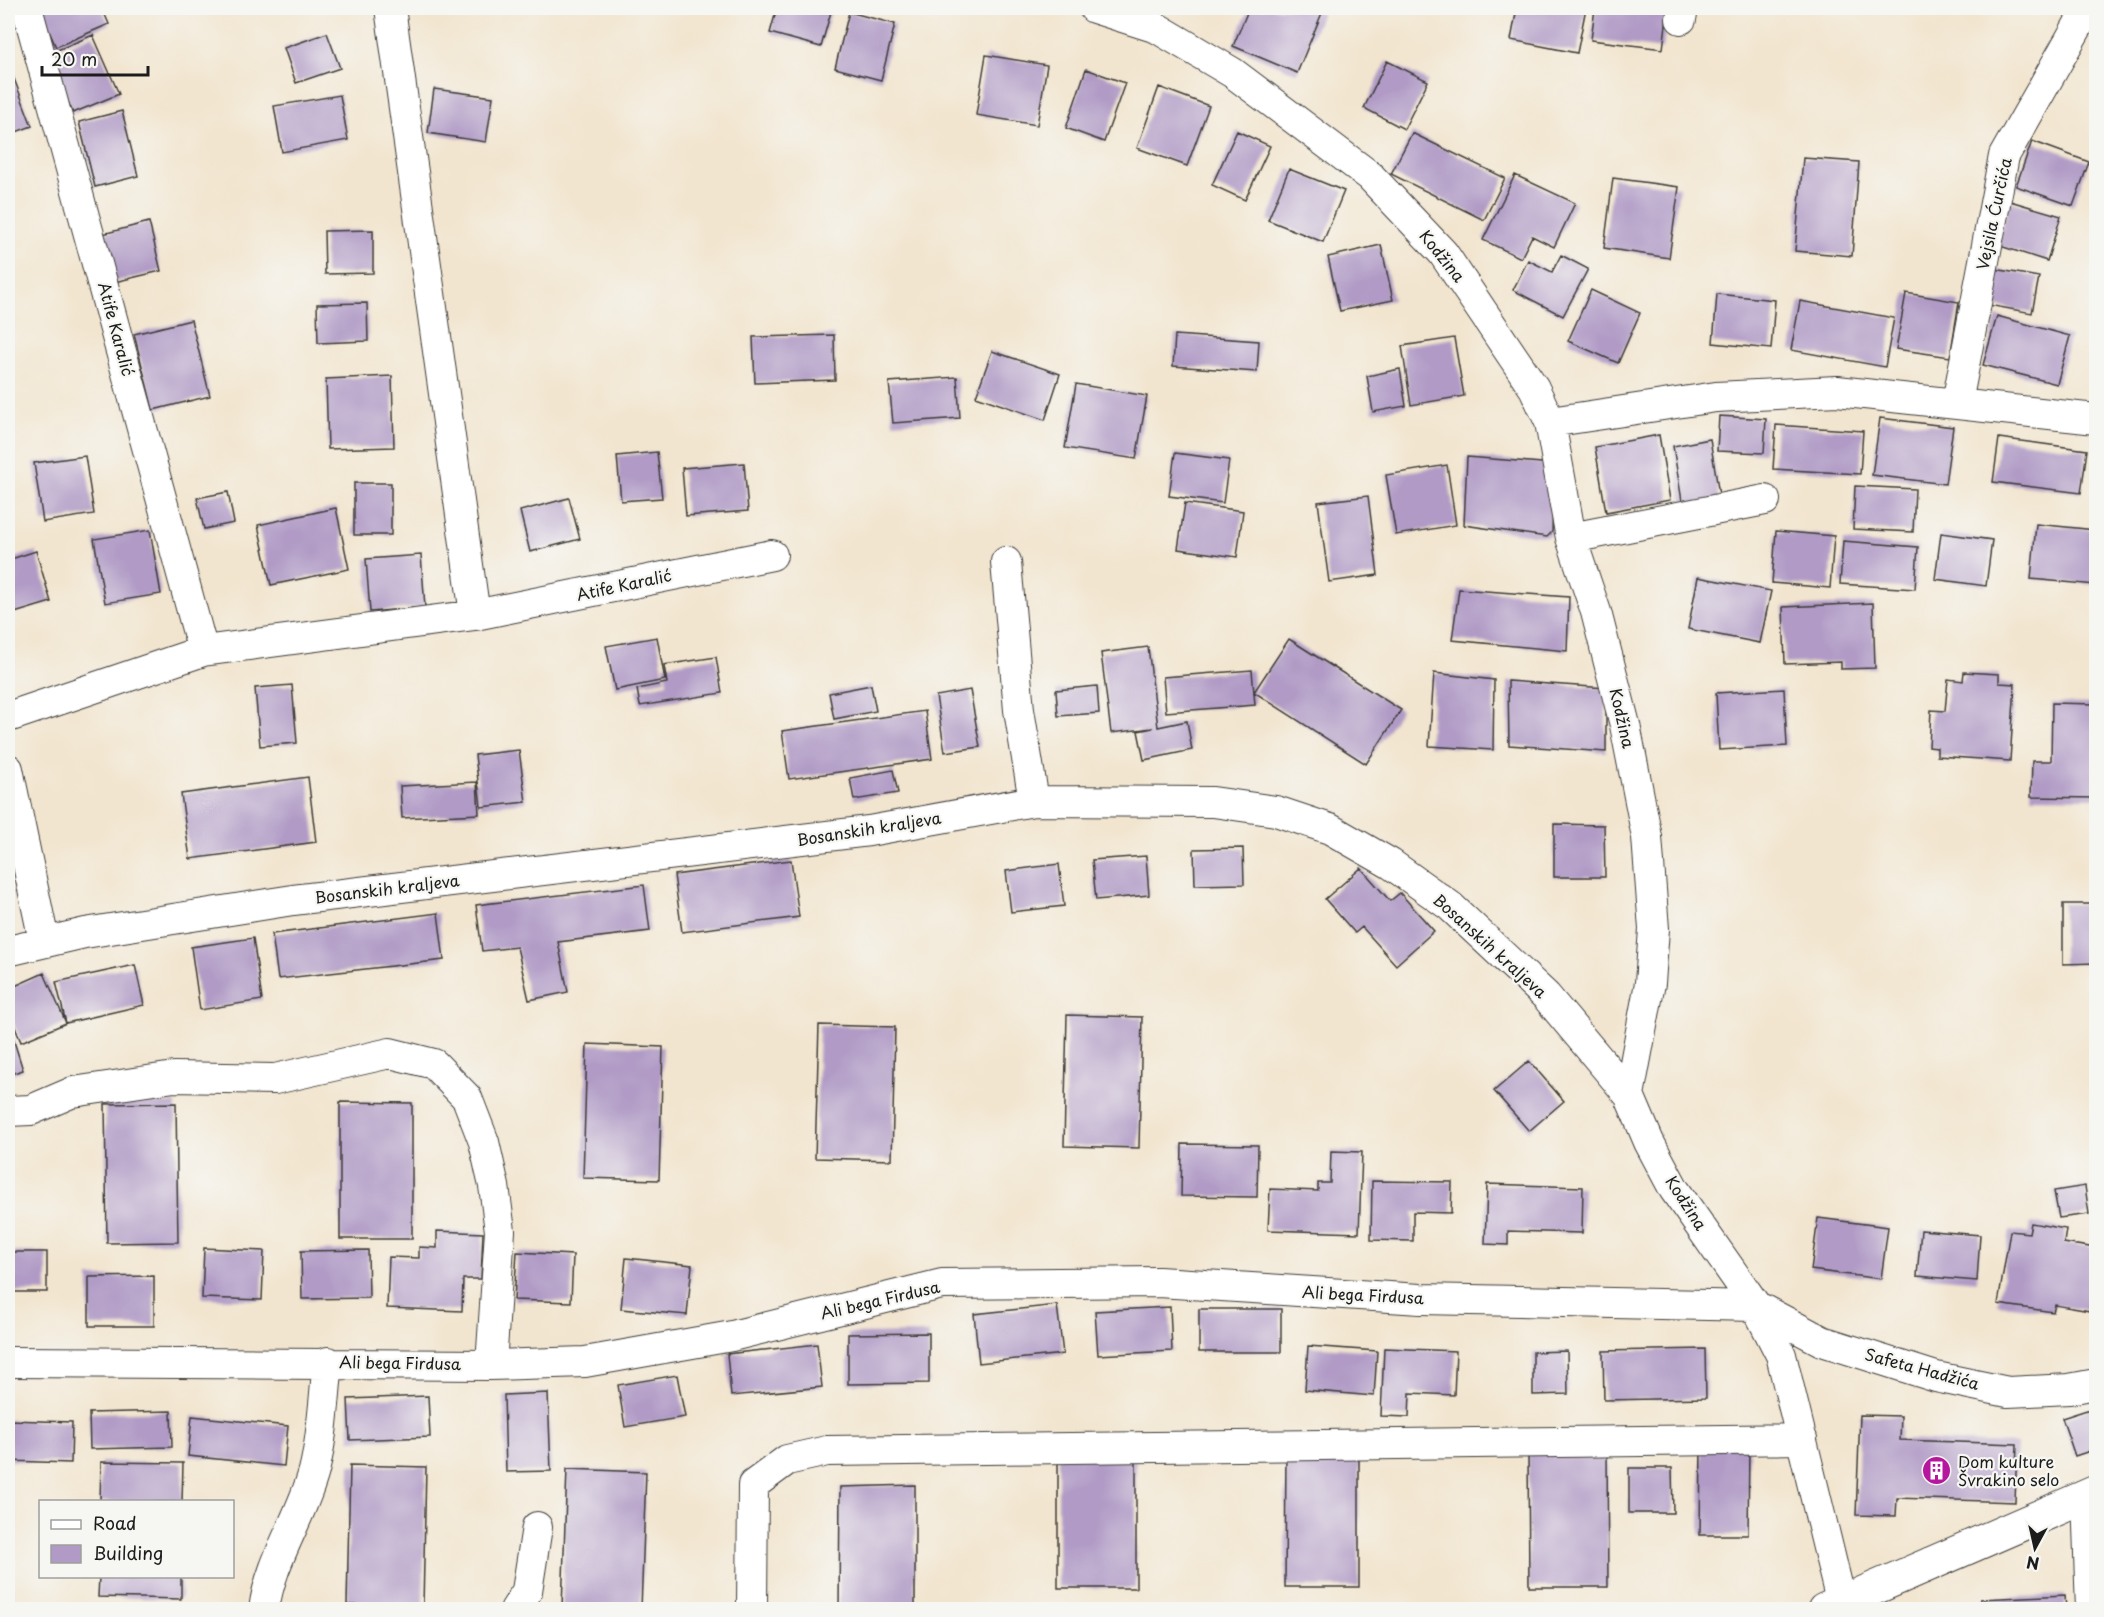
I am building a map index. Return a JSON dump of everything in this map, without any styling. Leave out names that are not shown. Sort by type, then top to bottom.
[{"type":"main road","points":[[1832,1605],[2092,1495]]},
{"type":"street","name":"Atife Karalić","points":[[27,8],[203,651]]},
{"type":"street","points":[[390,8],[475,615]]},
{"type":"street","name":"Kodžina","points":[[1094,8],[1156,28],[1233,73],[1370,177],[1443,253],[1534,388],[1550,422],[1570,538],[1596,612],[1624,725],[1647,837],[1654,929],[1650,983],[1629,1095],[1649,1142],[1674,1189],[1756,1306],[1781,1355],[1802,1439],[1832,1605]]},
{"type":"street","name":"Vejsila Ćurčića","points":[[1957,403],[2004,156],[2088,8]]},
{"type":"street","points":[[1550,422],[1727,396],[1837,391],[2097,419]]},
{"type":"street","points":[[1570,538],[1765,500]]},
{"type":"street","name":"Atife Karalić","points":[[8,717],[203,651],[475,615],[772,555]]},
{"type":"street","points":[[1006,562],[1019,710],[1034,801]]},
{"type":"street","points":[[8,769],[44,941]]},
{"type":"street","name":"Bosanskih kraljeva","points":[[8,951],[44,941],[293,900],[869,831],[1034,801],[1213,802],[1276,811],[1330,830],[1391,864],[1450,906],[1546,996],[1629,1095]]},
{"type":"street","points":[[8,1112],[32,1110],[73,1092],[174,1077],[275,1078],[390,1053],[434,1064],[467,1098],[484,1142],[494,1186],[500,1231],[491,1365]]},
{"type":"street","name":"Ali bega Firdusa","points":[[8,1362],[328,1362],[491,1365],[585,1362],[732,1336],[942,1284],[1159,1282],[1420,1299],[1756,1306]]},
{"type":"street","name":"Safeta Hadžića","points":[[1756,1306],[1822,1341],[1936,1377],[2008,1392],[2069,1389],[2097,1384]]},
{"type":"street","points":[[264,1610],[276,1564],[299,1516],[314,1470],[328,1362]]},
{"type":"street","points":[[752,1610],[753,1485],[787,1460],[827,1451],[1802,1439]]},
{"type":"street","points":[[2091,1610],[2092,1495]]},
{"type":"street","points":[[515,1610],[527,1591],[537,1527]]},
{"type":"building","points":[[39,8],[102,8],[109,24],[56,47]]},
{"type":"building","points":[[777,8],[832,8],[821,47],[770,33]]},
{"type":"building","points":[[1249,8],[1310,8],[1322,13],[1297,73],[1233,46]]},
{"type":"building","points":[[1517,8],[1586,8],[1577,53],[1511,40]]},
{"type":"building","points":[[1595,8],[1668,8],[1663,49],[1591,40]]},
{"type":"building","points":[[849,12],[895,24],[881,80],[835,68]]},
{"type":"building","points":[[327,33],[340,68],[296,83],[284,48]]},
{"type":"building","points":[[93,35],[119,94],[73,113],[48,54]]},
{"type":"building","points":[[986,55],[1047,65],[1037,125],[976,115]]},
{"type":"building","points":[[1387,61],[1428,81],[1404,129],[1364,108]]},
{"type":"building","points":[[1086,69],[1125,83],[1104,142],[1066,128]]},
{"type":"building","points":[[13,76],[32,126],[8,135],[8,78]]},
{"type":"building","points":[[1159,87],[1209,106],[1187,166],[1137,148]]},
{"type":"building","points":[[434,89],[493,97],[486,142],[428,133]]},
{"type":"building","points":[[340,95],[348,140],[282,152],[274,106]]},
{"type":"building","points":[[122,111],[138,176],[95,187],[79,122]]},
{"type":"building","points":[[1237,131],[1270,146],[1245,200],[1212,185]]},
{"type":"building","points":[[1412,133],[1505,178],[1484,220],[1391,174]]},
{"type":"building","points":[[2032,141],[2089,162],[2073,206],[2016,186]]},
{"type":"building","points":[[1803,158],[1859,162],[1852,256],[1795,251]]},
{"type":"building","points":[[1289,169],[1344,191],[1323,242],[1268,220]]},
{"type":"building","points":[[1515,175],[1575,203],[1554,247],[1532,236],[1521,258],[1483,240]]},
{"type":"building","points":[[1613,178],[1679,187],[1669,258],[1604,248]]},
{"type":"building","points":[[2010,201],[2061,216],[2047,261],[1997,245]]},
{"type":"building","points":[[149,222],[161,271],[110,283],[99,235]]},
{"type":"building","points":[[373,230],[373,273],[325,274],[324,231]]},
{"type":"building","points":[[1381,245],[1393,300],[1340,311],[1328,257]]},
{"type":"building","points":[[1561,255],[1588,269],[1563,316],[1513,290],[1528,260],[1552,272]]},
{"type":"building","points":[[1995,269],[2039,277],[2032,313],[1988,305]]},
{"type":"building","points":[[1591,290],[1640,313],[1618,363],[1568,341]]},
{"type":"building","points":[[1906,293],[1959,302],[1950,357],[1896,349]]},
{"type":"building","points":[[1717,294],[1775,300],[1771,349],[1713,343]]},
{"type":"building","points":[[1800,301],[1894,318],[1885,367],[1791,350]]},
{"type":"building","points":[[367,303],[368,341],[318,343],[317,304]]},
{"type":"building","points":[[1997,316],[2070,336],[2057,384],[1983,365]]},
{"type":"building","points":[[191,320],[210,396],[153,410],[134,334]]},
{"type":"building","points":[[834,335],[835,380],[755,383],[753,337]]},
{"type":"building","points":[[1175,335],[1259,341],[1257,372],[1173,366]]},
{"type":"building","points":[[1454,338],[1464,396],[1411,405],[1402,346]]},
{"type":"building","points":[[992,351],[1060,374],[1045,420],[976,396]]},
{"type":"building","points":[[1400,369],[1406,406],[1373,412],[1367,376]]},
{"type":"building","points":[[392,376],[394,447],[328,449],[326,379]]},
{"type":"building","points":[[957,377],[960,418],[893,423],[889,382]]},
{"type":"building","points":[[1076,384],[1147,396],[1136,459],[1065,448]]},
{"type":"building","points":[[1719,416],[1766,419],[1764,453],[1717,451]]},
{"type":"building","points":[[1880,418],[1953,427],[1945,484],[1872,475]]},
{"type":"building","points":[[1776,425],[1863,431],[1860,474],[1773,469]]},
{"type":"building","points":[[1659,435],[1670,500],[1606,512],[1595,447]]},
{"type":"building","points":[[1999,438],[2087,450],[2081,493],[1993,482]]},
{"type":"building","points":[[1710,439],[1720,501],[1683,507],[1673,446]]},
{"type":"building","points":[[657,452],[662,498],[621,501],[617,456]]},
{"type":"building","points":[[1175,453],[1229,460],[1223,503],[1169,496]]},
{"type":"building","points":[[85,456],[94,514],[43,522],[34,463]]},
{"type":"building","points":[[1467,457],[1554,464],[1552,532],[1547,537],[1464,525]]},
{"type":"building","points":[[744,463],[748,511],[686,516],[682,468]]},
{"type":"building","points":[[1447,465],[1456,525],[1396,535],[1386,475]]},
{"type":"building","points":[[354,483],[391,483],[391,535],[354,535]]},
{"type":"building","points":[[1855,486],[1915,489],[1913,532],[1853,529]]},
{"type":"building","points":[[228,492],[234,523],[204,529],[197,498]]},
{"type":"building","points":[[1368,496],[1378,575],[1329,582],[1318,502]]},
{"type":"building","points":[[569,498],[580,539],[530,552],[520,511]]},
{"type":"building","points":[[1185,503],[1243,511],[1237,557],[1178,549]]},
{"type":"building","points":[[336,508],[349,569],[271,585],[258,525]]},
{"type":"building","points":[[2036,524],[2096,530],[2096,585],[2031,579]]},
{"type":"building","points":[[150,530],[161,594],[105,603],[94,539]]},
{"type":"building","points":[[1776,531],[1834,536],[1830,588],[1772,583]]},
{"type":"building","points":[[1941,533],[1992,540],[1986,586],[1935,579]]},
{"type":"building","points":[[1843,541],[1918,547],[1915,589],[1840,584]]},
{"type":"building","points":[[36,551],[51,602],[8,615],[8,560]]},
{"type":"building","points":[[421,555],[425,607],[370,612],[366,559]]},
{"type":"building","points":[[1698,577],[1771,591],[1760,643],[1688,629]]},
{"type":"building","points":[[1459,589],[1569,597],[1567,651],[1452,640]]},
{"type":"building","points":[[1873,603],[1875,668],[1841,669],[1841,662],[1785,664],[1783,607]]},
{"type":"building","points":[[657,637],[665,680],[615,690],[606,646]]},
{"type":"building","points":[[1289,639],[1401,710],[1366,764],[1254,692]]},
{"type":"building","points":[[1148,647],[1158,727],[1187,721],[1192,750],[1144,760],[1138,731],[1153,728],[1111,733],[1101,653]]},
{"type":"building","points":[[716,657],[722,693],[640,706],[637,689],[667,683],[664,665]]},
{"type":"building","points":[[1252,670],[1255,705],[1166,712],[1163,677]]},
{"type":"building","points":[[1964,672],[1999,674],[1999,683],[2015,684],[2010,761],[1937,756],[1937,748],[1929,747],[1931,710],[1945,711],[1948,679],[1963,681]]},
{"type":"building","points":[[1434,673],[1494,680],[1493,750],[1429,746]]},
{"type":"building","points":[[1508,681],[1606,688],[1606,752],[1509,745]]},
{"type":"building","points":[[292,685],[297,743],[260,746],[255,688]]},
{"type":"building","points":[[871,685],[876,711],[834,719],[829,693]]},
{"type":"building","points":[[1097,686],[1099,713],[1058,716],[1056,690]]},
{"type":"building","points":[[1784,689],[1787,746],[1719,750],[1716,693]]},
{"type":"building","points":[[970,690],[980,747],[945,752],[936,696]]},
{"type":"building","points":[[2052,703],[2096,704],[2096,798],[2031,797],[2032,761],[2051,761]]},
{"type":"building","points":[[925,711],[932,759],[789,779],[782,731]]},
{"type":"building","points":[[519,750],[526,802],[481,807],[475,755]]},
{"type":"building","points":[[893,770],[898,793],[854,800],[850,778]]},
{"type":"building","points":[[308,777],[316,842],[190,859],[181,794]]},
{"type":"building","points":[[477,782],[479,814],[402,818],[400,786]]},
{"type":"building","points":[[1554,824],[1604,825],[1605,877],[1554,877]]},
{"type":"building","points":[[1243,848],[1244,884],[1195,885],[1194,849]]},
{"type":"building","points":[[1146,856],[1149,895],[1096,900],[1092,860]]},
{"type":"building","points":[[791,860],[799,917],[682,932],[674,875]]},
{"type":"building","points":[[1059,864],[1064,906],[1011,912],[1006,871]]},
{"type":"building","points":[[1361,868],[1390,901],[1400,893],[1434,931],[1396,965],[1362,927],[1355,933],[1325,899]]},
{"type":"building","points":[[644,885],[650,931],[558,942],[568,992],[529,1000],[517,947],[482,951],[476,905]]},
{"type":"building","points":[[2063,904],[2096,904],[2096,963],[2063,964]]},
{"type":"building","points":[[438,913],[444,960],[278,979],[272,934]]},
{"type":"building","points":[[253,938],[262,1000],[200,1010],[191,947]]},
{"type":"building","points":[[135,965],[144,1005],[66,1023],[56,982]]},
{"type":"building","points":[[44,973],[66,1023],[21,1042],[8,1010],[8,989]]},
{"type":"building","points":[[1067,1015],[1142,1017],[1139,1148],[1064,1146]]},
{"type":"building","points":[[8,1022],[23,1070],[8,1075]]},
{"type":"building","points":[[819,1025],[895,1027],[892,1160],[815,1158]]},
{"type":"building","points":[[587,1044],[663,1047],[659,1180],[583,1178]]},
{"type":"building","points":[[1529,1061],[1564,1101],[1529,1131],[1494,1091]]},
{"type":"building","points":[[340,1102],[412,1103],[412,1239],[340,1239]]},
{"type":"building","points":[[176,1103],[178,1242],[107,1243],[105,1104]]},
{"type":"building","points":[[1182,1144],[1258,1145],[1257,1197],[1181,1196]]},
{"type":"building","points":[[1331,1151],[1362,1152],[1359,1233],[1268,1230],[1270,1189],[1318,1191],[1318,1183],[1330,1183]]},
{"type":"building","points":[[1372,1181],[1452,1182],[1451,1213],[1413,1212],[1413,1241],[1371,1240]]},
{"type":"building","points":[[1487,1184],[1583,1187],[1582,1233],[1508,1231],[1508,1245],[1485,1244]]},
{"type":"building","points":[[2085,1186],[2089,1214],[2059,1218],[2054,1191]]},
{"type":"building","points":[[1818,1218],[1888,1227],[1881,1279],[1811,1270]]},
{"type":"building","points":[[2031,1223],[2066,1229],[2064,1243],[2096,1248],[2096,1312],[2055,1305],[2053,1312],[1998,1304],[2010,1231],[2029,1233]]},
{"type":"building","points":[[1921,1230],[1980,1235],[1977,1281],[1917,1276]]},
{"type":"building","points":[[437,1231],[483,1233],[481,1279],[463,1279],[462,1311],[387,1308],[389,1257],[419,1258],[419,1247],[437,1248]]},
{"type":"building","points":[[204,1248],[264,1251],[262,1300],[202,1298]]},
{"type":"building","points":[[368,1250],[369,1298],[302,1299],[301,1251]]},
{"type":"building","points":[[8,1252],[47,1252],[47,1292],[8,1292]]},
{"type":"building","points":[[517,1252],[573,1255],[571,1302],[514,1300]]},
{"type":"building","points":[[626,1258],[692,1265],[687,1315],[621,1309]]},
{"type":"building","points":[[154,1276],[154,1326],[89,1326],[89,1277]]},
{"type":"building","points":[[1057,1305],[1063,1354],[979,1363],[974,1314]]},
{"type":"building","points":[[1170,1307],[1172,1351],[1098,1355],[1095,1311]]},
{"type":"building","points":[[1199,1309],[1281,1309],[1281,1352],[1199,1352]]},
{"type":"building","points":[[929,1333],[929,1383],[848,1384],[848,1334]]},
{"type":"building","points":[[817,1344],[822,1387],[731,1396],[727,1354]]},
{"type":"building","points":[[1308,1346],[1377,1351],[1374,1396],[1305,1390]]},
{"type":"building","points":[[1384,1348],[1456,1351],[1454,1395],[1410,1393],[1409,1417],[1381,1416]]},
{"type":"building","points":[[1705,1349],[1706,1398],[1604,1400],[1603,1351]]},
{"type":"building","points":[[1567,1351],[1568,1394],[1533,1395],[1533,1352]]},
{"type":"building","points":[[677,1375],[685,1417],[625,1427],[618,1385]]},
{"type":"building","points":[[548,1393],[551,1471],[506,1472],[504,1395]]},
{"type":"building","points":[[428,1396],[430,1437],[350,1440],[348,1399]]},
{"type":"building","points":[[2096,1407],[2096,1449],[2075,1456],[2062,1418]]},
{"type":"building","points":[[171,1411],[172,1447],[90,1449],[89,1413]]},
{"type":"building","name":"Dom kulture Švrakino selo","points":[[1860,1415],[1901,1416],[1900,1440],[2017,1444],[2015,1502],[1897,1498],[1896,1516],[1856,1515]]},
{"type":"building","points":[[192,1416],[288,1426],[284,1466],[188,1456]]},
{"type":"building","points":[[8,1420],[72,1422],[71,1463],[8,1461]]},
{"type":"building","points":[[1701,1444],[1749,1445],[1748,1535],[1700,1535]]},
{"type":"building","points":[[1528,1449],[1607,1449],[1608,1587],[1529,1587]]},
{"type":"building","points":[[1136,1451],[1136,1588],[1058,1588],[1058,1452]]},
{"type":"building","points":[[1286,1451],[1359,1451],[1359,1587],[1285,1587]]},
{"type":"building","points":[[101,1462],[183,1463],[182,1500],[100,1500]]},
{"type":"building","points":[[350,1465],[426,1467],[423,1607],[347,1605]]},
{"type":"building","points":[[1629,1468],[1672,1468],[1673,1513],[1629,1513]]},
{"type":"building","points":[[567,1469],[646,1472],[641,1610],[562,1607]]},
{"type":"building","points":[[915,1485],[915,1610],[839,1610],[840,1487]]},
{"type":"building","points":[[99,1578],[181,1578],[181,1599],[98,1597]]},
{"type":"building","points":[[2065,1595],[2066,1610],[1981,1610],[1980,1599]]},
{"type":"place","name":"Dom kulture Švrakino selo","points":[[1937,1471]]}]
